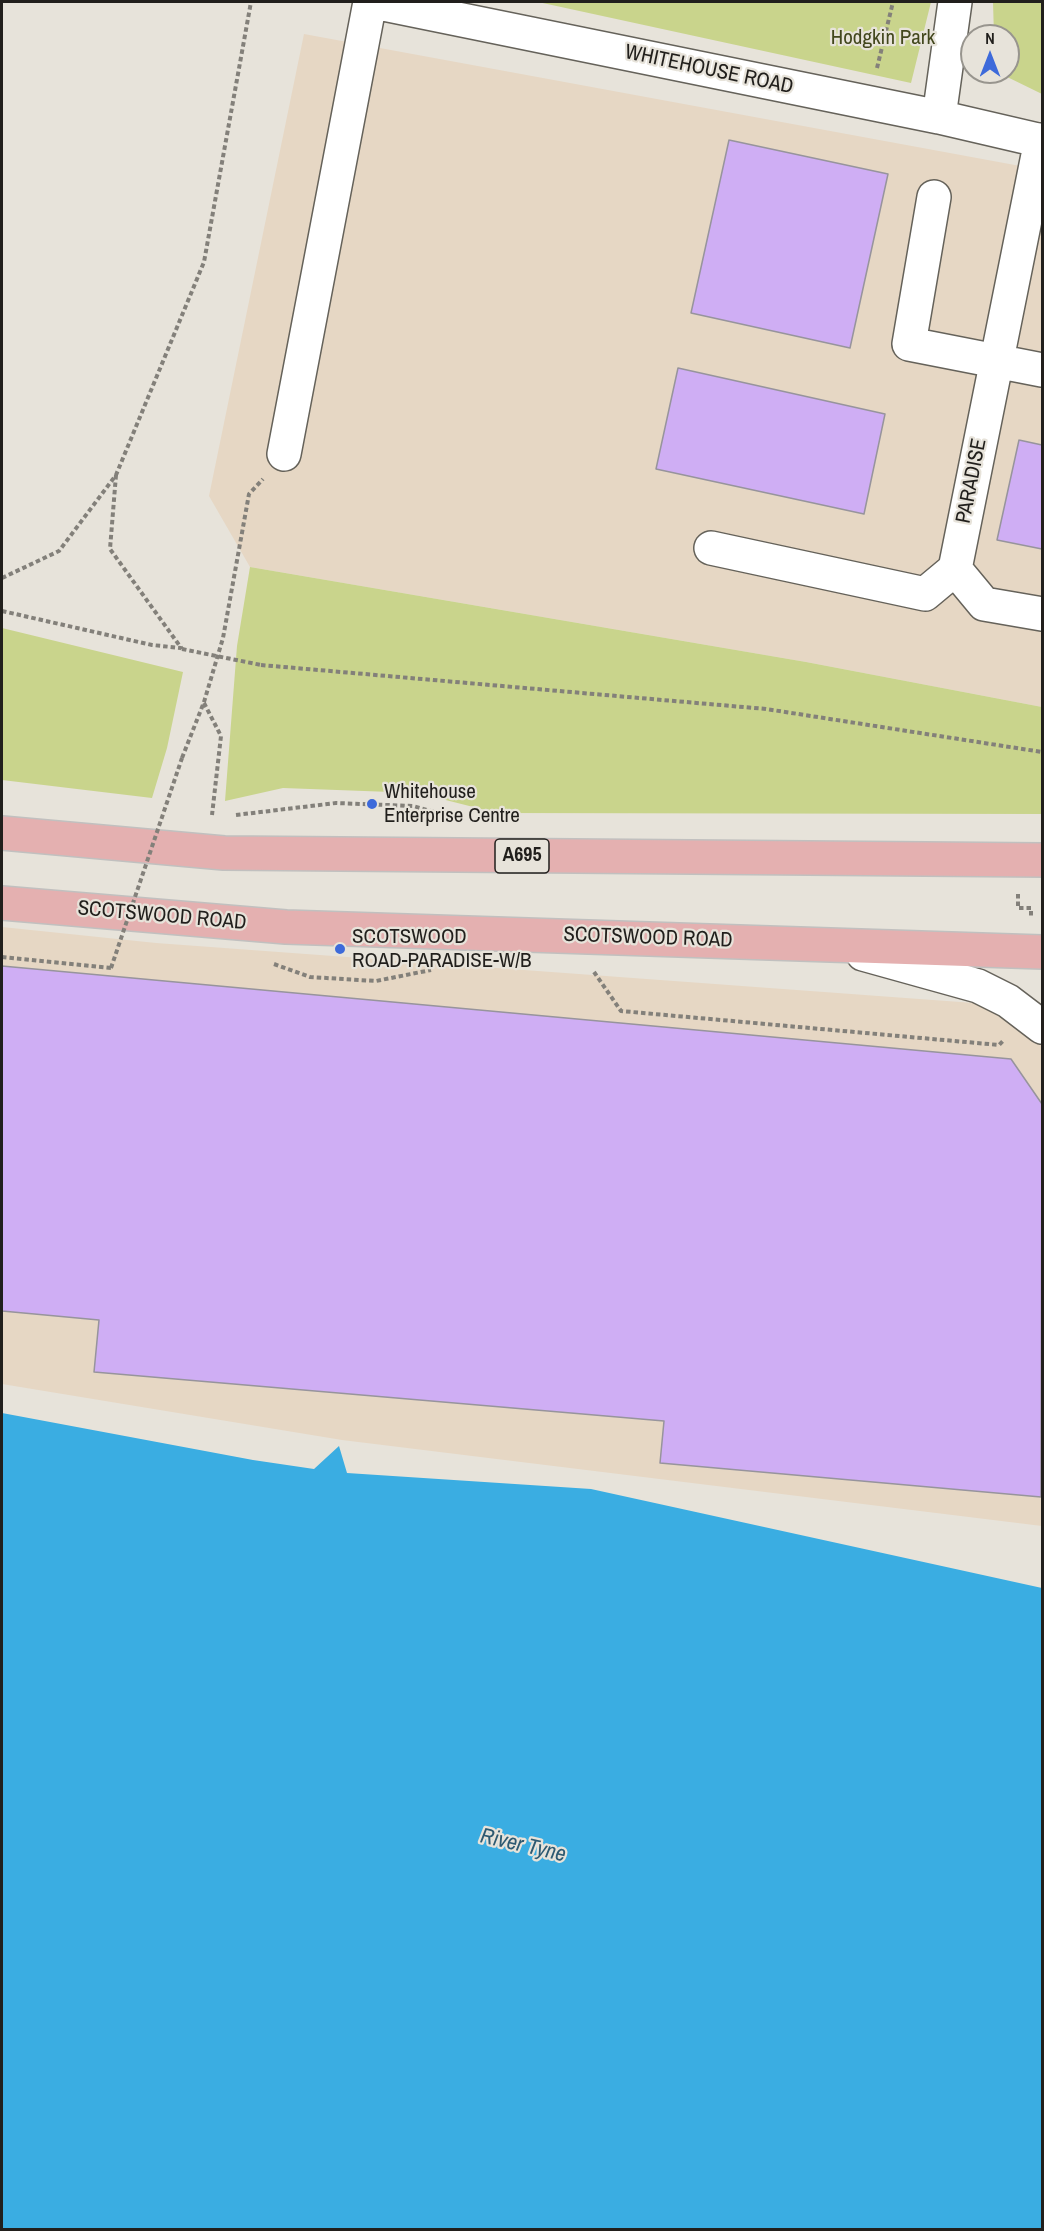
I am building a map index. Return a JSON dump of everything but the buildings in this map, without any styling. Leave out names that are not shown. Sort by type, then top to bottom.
[{"type":"main road","name":"A695","points":[[2,833],[224,853],[1030,860]]},
{"type":"main road","name":"SCOTSWOOD ROAD","points":[[2,903],[286,927],[1037,952]]},
{"type":"street","points":[[284,454],[370,2]]},
{"type":"street","name":"WHITEHOUSE ROAD","points":[[374,2],[1042,140]]},
{"type":"street","points":[[939,117],[955,2]]},
{"type":"street","name":"PARADISE","points":[[955,569],[1042,140]]},
{"type":"street","points":[[934,197],[909,344],[1042,370]]},
{"type":"street","points":[[711,548],[925,594],[955,569],[984,604],[1042,614]]},
{"type":"street","points":[[820,944],[892,960],[978,986],[1008,1001],[1042,1027]]},
{"type":"path","points":[[2,578],[59,551],[116,475],[204,262],[252,2]]},
{"type":"path","points":[[868,103],[893,2]]},
{"type":"path","points":[[2,957],[111,968],[182,758],[204,702],[223,638],[249,494],[284,454]]},
{"type":"path","points":[[116,475],[110,549],[182,649]]},
{"type":"path","points":[[2,611],[152,645],[261,665],[766,709],[1042,752]]},
{"type":"path","points":[[204,702],[221,736],[212,815]]},
{"type":"path","points":[[1030,860],[1018,908],[1031,908],[1037,952]]},
{"type":"path","points":[[118,934],[130,936]]},
{"type":"path","points":[[269,963],[310,977],[376,981],[442,968]]},
{"type":"path","points":[[592,969],[621,1011],[999,1045],[1007,1037]]},
{"type":"shaded area","points":[[304,34],[1042,170],[1042,707],[806,662],[250,567],[209,496]]},
{"type":"shaded area","points":[[2,927],[156,943],[1042,1008],[1042,1526],[342,1440],[2,1384]]},
{"type":"green space","name":"Hodgkin Park","points":[[538,2],[931,2],[911,83]]},
{"type":"green space","points":[[993,2],[1042,2],[1042,94],[1020,83],[1020,24],[994,24]]},
{"type":"green space","points":[[250,567],[806,662],[1042,707],[1042,814],[497,813],[418,793],[283,788],[225,801],[237,646]]},
{"type":"green space","points":[[2,628],[183,672],[167,748],[152,798],[2,780]]},
{"type":"water","name":"River Tyne","points":[[2,1413],[253,1460],[314,1469],[339,1446],[347,1473],[591,1489],[1042,1588],[1042,2229],[2,2229]]},
{"type":"place","name":"Whitehouse Enterprise Centre","points":[[372,804]]},
{"type":"place","name":"SCOTSWOOD ROAD-PARADISE-W/B","points":[[340,949]]}]
